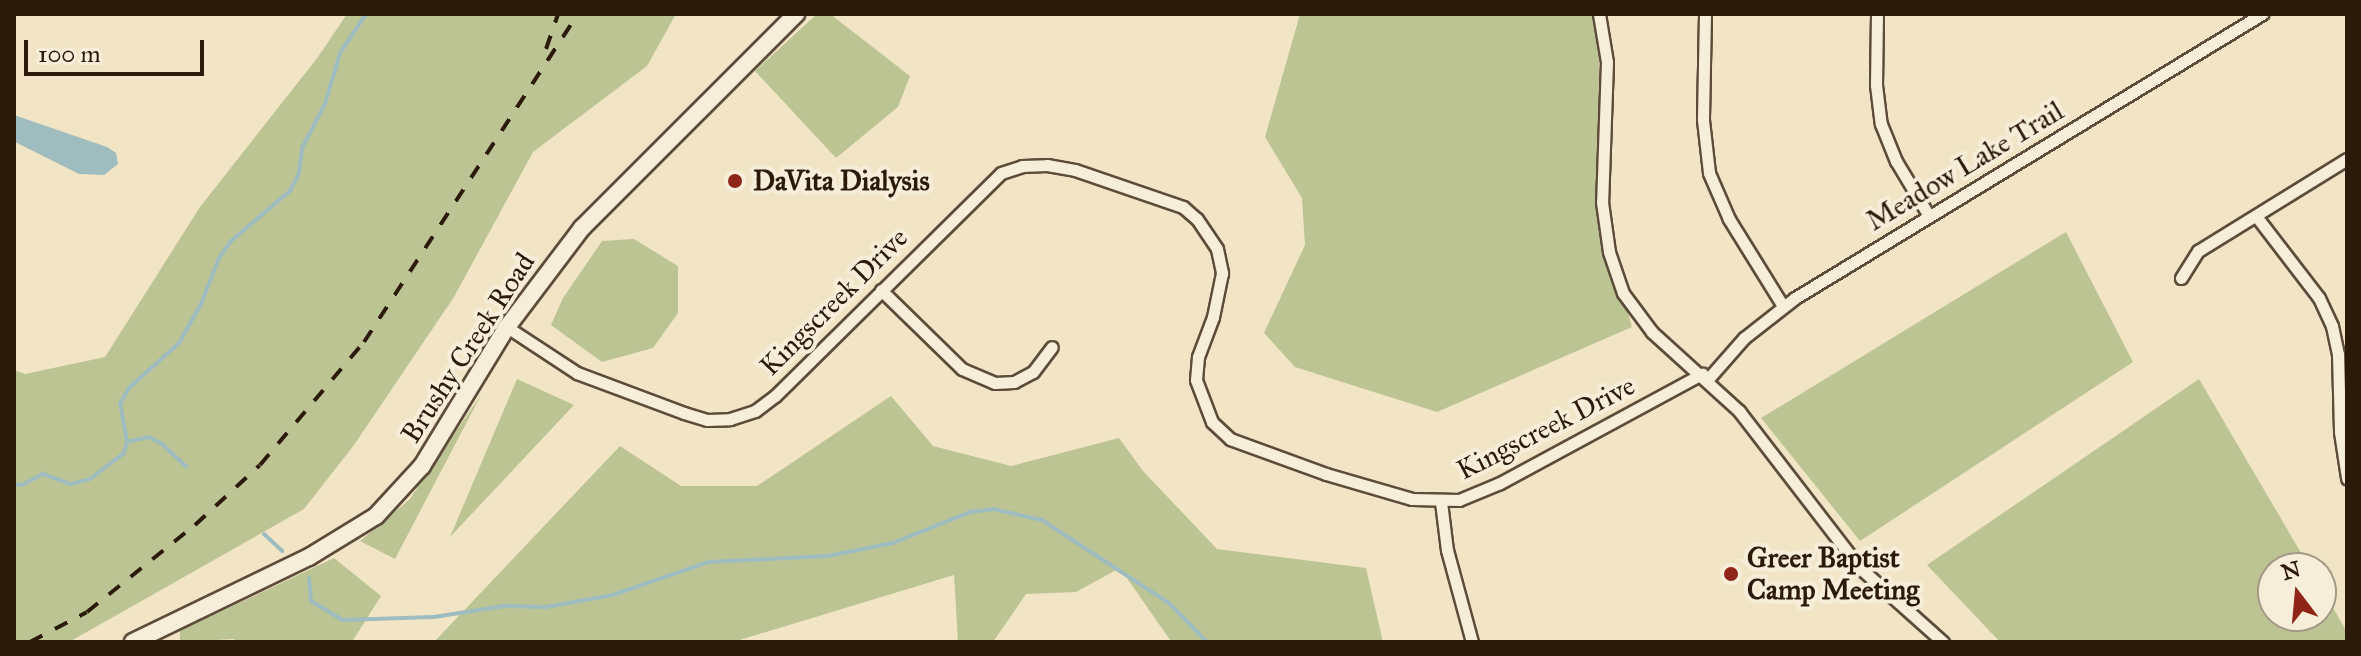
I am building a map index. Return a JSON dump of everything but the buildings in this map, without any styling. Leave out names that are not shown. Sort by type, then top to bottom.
[{"type":"main road","name":"Brushy Creek Road","points":[[133,642],[309,557],[376,516],[422,466],[507,327],[582,228],[796,14]]},
{"type":"street","points":[[1599,14],[1607,62],[1602,202],[1615,275],[1642,321],[1705,377],[1761,437],[1859,567],[1943,642]]},
{"type":"street","points":[[1705,14],[1703,120],[1709,173],[1723,207],[1783,306]]},
{"type":"street","points":[[1877,14],[1876,85],[1881,124],[1896,161],[1929,216]]},
{"type":"street","name":"Meadow Lake Trail","points":[[1705,377],[1744,338],[1783,306],[2262,14]]},
{"type":"street","points":[[2181,278],[2198,251],[2347,159]]},
{"type":"street","name":"Kingscreek Drive","points":[[507,327],[577,373],[696,416],[730,419],[755,411],[775,396],[1001,173],[1022,166],[1047,165],[1075,170],[1183,207],[1211,235],[1222,273],[1213,317],[1198,357],[1196,380],[1212,422],[1230,439],[1380,491],[1441,502],[1473,496],[1705,377]]},
{"type":"street","points":[[2256,216],[2319,298],[2332,326],[2338,354],[2340,432],[2347,478]]},
{"type":"street","points":[[881,290],[962,369],[995,383],[1014,382],[1033,372],[1052,347]]},
{"type":"street","points":[[1441,502],[1447,550],[1472,642]]},
{"type":"green space","points":[[347,14],[676,14],[647,66],[533,152],[454,297],[354,445],[304,509],[69,642],[14,642],[14,370],[25,374],[105,357],[200,207],[318,57]]},
{"type":"green space","points":[[817,14],[830,14],[910,76],[898,107],[836,158],[755,71]]},
{"type":"green space","points":[[1300,14],[1599,14],[1600,215],[1632,327],[1437,412],[1295,367],[1264,333],[1305,245],[1302,198],[1265,137]]},
{"type":"green space","points":[[2066,232],[2133,362],[1860,541],[1761,418]]},
{"type":"green space","points":[[634,239],[678,266],[678,313],[653,348],[602,362],[551,325],[563,298],[602,241]]},
{"type":"green space","points":[[517,379],[574,405],[450,537]]},
{"type":"green space","points":[[2199,379],[2301,552],[2257,552],[2257,632],[2337,632],[2337,615],[2347,632],[2347,642],[2000,642],[1927,565]]},
{"type":"green space","points":[[481,395],[395,559],[360,541],[409,500]]},
{"type":"green space","points":[[891,396],[933,446],[1011,466],[1119,438],[1143,471],[1217,549],[1366,568],[1383,642],[1168,642],[1170,640],[1120,568],[1076,592],[1026,594],[993,642],[958,642],[954,575],[733,642],[434,642],[620,446],[681,486],[757,486]]},
{"type":"green space","points":[[334,558],[381,596],[352,642],[235,642],[234,639],[180,642],[180,631]]},
{"type":"water","points":[[14,115],[107,147],[116,153],[118,164],[104,175],[79,174],[15,142]]},
{"type":"waterway","points":[[14,484],[22,485],[43,474],[71,484],[90,479],[124,453],[127,442],[120,404],[129,388],[179,343],[201,304],[219,258],[231,241],[290,191],[299,173],[302,148],[325,104],[340,53],[366,14]]},
{"type":"waterway","points":[[127,442],[148,437],[161,443],[186,466]]},
{"type":"waterway","points":[[309,578],[311,601],[343,620],[434,617],[504,606],[546,607],[613,595],[708,562],[828,556],[893,543],[970,512],[993,509],[1042,520],[1169,603],[1207,642]]},
{"type":"waterway","points":[[264,534],[282,551]]},
{"type":"railway","points":[[546,49],[558,14]]},
{"type":"railway","points":[[30,642],[87,612],[195,525],[260,465],[364,342],[578,14]]},
{"type":"place","name":"DaVita Dialysis","points":[[735,181]]},
{"type":"place","name":"Greer Baptist Camp Meeting","points":[[1731,574]]}]
